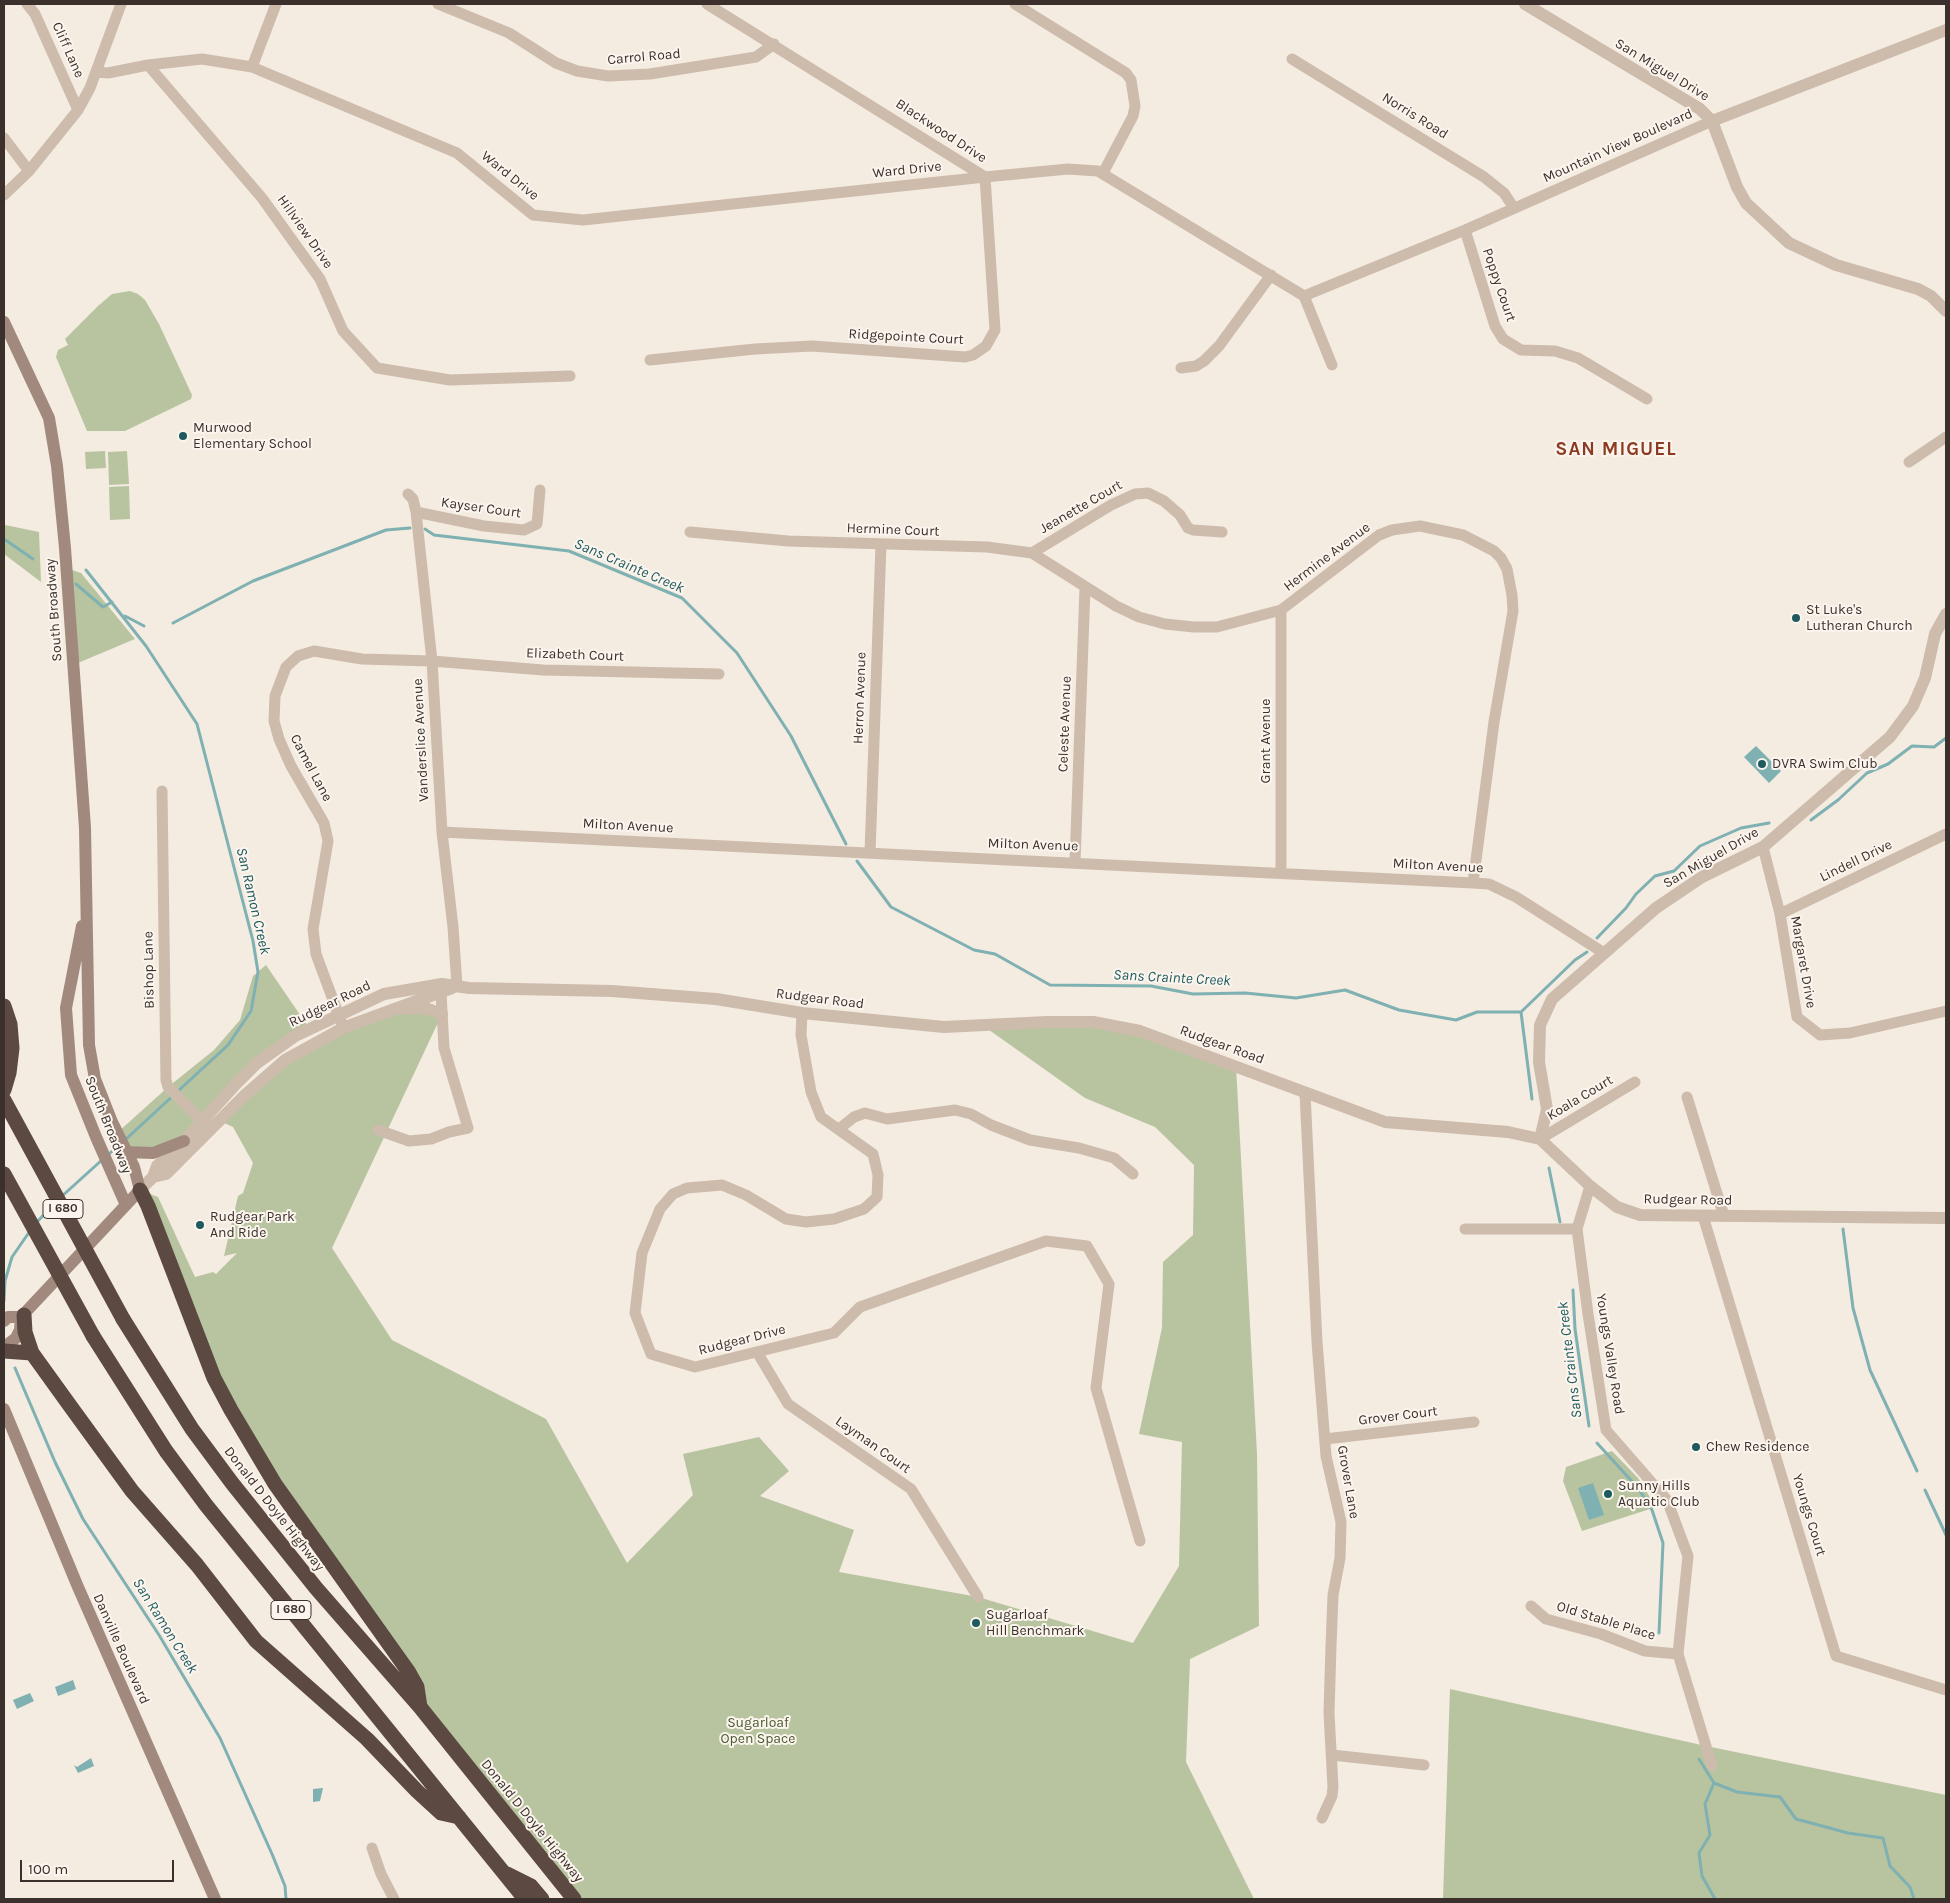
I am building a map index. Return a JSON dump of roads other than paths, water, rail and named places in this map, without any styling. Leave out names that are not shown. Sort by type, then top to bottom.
[{"type":"highway","points":[[4,1006],[10,1024],[12,1048],[9,1073],[4,1090]]},
{"type":"highway","name":"Donald D Doyle Highway","points":[[4,1100],[123,1318],[182,1414],[232,1483],[316,1588],[420,1707],[574,1899]]},
{"type":"highway","name":"I 680","points":[[4,1174],[93,1336],[161,1443],[206,1505],[525,1899]]},
{"type":"highway","points":[[140,1190],[148,1206],[214,1378],[243,1433],[275,1484],[408,1671],[417,1687],[420,1707]]},
{"type":"highway","points":[[22,1316],[32,1353],[132,1491],[197,1565],[256,1640],[367,1739],[417,1791],[441,1812],[459,1817]]},
{"type":"highway","points":[[4,1349],[32,1353]]},
{"type":"highway","name":"I 680","points":[[503,1872],[531,1886],[542,1899]]},
{"type":"main road","name":"South Broadway","points":[[4,322],[49,418],[57,466],[65,548],[83,809],[89,1045],[95,1079],[140,1190]]},
{"type":"main road","name":"South Broadway","points":[[86,906],[66,1008],[71,1075],[126,1205]]},
{"type":"main road","points":[[126,1152],[153,1153],[186,1147]]},
{"type":"main road","name":"Rudgear Road","points":[[4,1349],[16,1338],[20,1330],[22,1316],[140,1190]]},
{"type":"main road","points":[[4,1321],[8,1317],[22,1316]]},
{"type":"main road","name":"Danville Boulevard","points":[[4,1408],[78,1588],[215,1899]]},
{"type":"street","name":"Cliff Lane","points":[[27,4],[35,14],[78,110]]},
{"type":"street","points":[[4,196],[29,171],[78,110],[96,72],[121,4]]},
{"type":"street","points":[[252,68],[276,4]]},
{"type":"street","name":"Carrol Road","points":[[438,4],[509,33],[556,62],[577,71],[608,76],[650,74],[756,57],[774,44]]},
{"type":"street","name":"Blackwood Drive","points":[[707,4],[985,177],[1083,168],[1103,173],[1304,296]]},
{"type":"street","points":[[1015,4],[1126,73],[1130,80],[1135,106],[1133,116],[1103,173]]},
{"type":"street","name":"San Miguel Drive","points":[[1525,4],[1700,109],[1712,121],[1738,187],[1746,202],[1789,243],[1811,255],[1836,265],[1918,289],[1931,296],[1946,311]]},
{"type":"street","name":"Mountain View Boulevard","points":[[1304,296],[1466,230],[1712,121],[1946,30]]},
{"type":"street","name":"Ward Drive","points":[[96,72],[116,72],[148,65],[202,59],[252,68],[457,153],[533,215],[583,220],[985,177]]},
{"type":"street","name":"Norris Road","points":[[1292,59],[1484,176],[1504,193],[1514,208]]},
{"type":"street","name":"Hillview Drive","points":[[148,65],[262,198],[320,279],[343,331],[377,368],[450,380],[570,376]]},
{"type":"street","points":[[4,138],[29,171]]},
{"type":"street","name":"Ridgepointe Court","points":[[650,360],[755,349],[812,346],[965,357],[973,355],[986,346],[995,330],[985,177]]},
{"type":"street","name":"Poppy Court","points":[[1466,230],[1495,326],[1503,339],[1521,350],[1555,351],[1578,358],[1647,398]]},
{"type":"street","points":[[1181,368],[1196,366],[1209,356],[1245,312],[1271,275]]},
{"type":"street","points":[[1304,296],[1332,365]]},
{"type":"street","points":[[1909,462],[1946,437]]},
{"type":"street","name":"Kayser Court","points":[[416,512],[484,526],[524,530],[537,524],[540,490]]},
{"type":"street","name":"Vanderslice Avenue","points":[[408,494],[413,499],[416,512],[432,661],[442,832],[453,927],[457,986]]},
{"type":"street","name":"Jeanette Court","points":[[1032,553],[1111,505],[1135,494],[1148,494],[1164,501],[1180,515],[1188,528],[1222,532]]},
{"type":"street","name":"Hermine Avenue","points":[[1085,588],[1140,617],[1165,624],[1194,628],[1217,627],[1281,610],[1379,535],[1404,527],[1420,526],[1463,535],[1494,551],[1502,558],[1507,569],[1512,595],[1512,625],[1494,722],[1473,882]]},
{"type":"street","name":"Hermine Court","points":[[690,532],[788,541],[987,547],[1032,553],[1085,588]]},
{"type":"street","name":"Herron Avenue","points":[[870,853],[881,544]]},
{"type":"street","name":"Celeste Avenue","points":[[1075,862],[1085,588]]},
{"type":"street","name":"Grant Avenue","points":[[1281,610],[1281,873]]},
{"type":"street","name":"San Miguel Drive","points":[[1540,1139],[1547,1109],[1539,1062],[1540,1025],[1552,999],[1656,908],[1702,876],[1763,847],[1873,752],[1899,726],[1913,706],[1921,687],[1935,634],[1946,614]]},
{"type":"street","name":"Camel Lane","points":[[343,1028],[340,1014],[316,954],[313,929],[328,841],[324,823],[279,739],[274,721],[275,696],[286,667],[298,656],[314,651],[362,659],[432,661]]},
{"type":"street","name":"Elizabeth Court","points":[[432,661],[543,670],[718,674]]},
{"type":"street","name":"Bishop Lane","points":[[162,791],[166,1080],[168,1087],[212,1130]]},
{"type":"street","name":"Milton Avenue","points":[[442,832],[1473,882],[1489,884],[1516,897],[1604,953]]},
{"type":"street","name":"Lindell Drive","points":[[1780,914],[1946,834]]},
{"type":"street","name":"Margaret Drive","points":[[1763,847],[1780,914],[1798,1016],[1820,1035],[1850,1033],[1946,1011]]},
{"type":"street","name":"Rudgear Road","points":[[186,1147],[201,1120],[257,1063],[309,1028],[384,994],[442,984],[469,988],[612,991],[716,998],[802,1013],[944,1027],[1047,1022],[1092,1022],[1140,1031],[1385,1122],[1508,1132],[1540,1139],[1590,1186],[1617,1207],[1640,1215],[1946,1218]]},
{"type":"street","name":"Rudgear Road","points":[[140,1190],[153,1177],[157,1166],[212,1130],[245,1095],[285,1060],[343,1028],[457,986]]},
{"type":"street","points":[[378,1130],[409,1141],[432,1139],[449,1132],[468,1128],[444,1048],[441,993]]},
{"type":"street","points":[[392,1009],[426,1008],[442,1014]]},
{"type":"street","name":"Rudgear Drive","points":[[802,1013],[801,1035],[811,1092],[821,1117],[873,1154],[878,1175],[876,1196],[864,1209],[834,1219],[806,1222],[786,1219],[746,1195],[722,1185],[687,1188],[673,1194],[660,1209],[642,1253],[635,1312],[651,1354],[696,1367],[834,1333],[860,1307],[1046,1241],[1087,1246],[1109,1284],[1096,1388],[1140,1541]]},
{"type":"street","name":"Koala Court","points":[[1540,1139],[1635,1082]]},
{"type":"street","name":"Grover Lane","points":[[1305,1093],[1317,1342],[1326,1456],[1341,1522],[1340,1558],[1333,1595],[1331,1646],[1329,1713],[1332,1796],[1322,1818]]},
{"type":"street","points":[[1687,1097],[1724,1216]]},
{"type":"street","points":[[839,1129],[854,1117],[865,1113],[878,1118],[896,1119],[955,1110],[971,1114],[991,1125],[1030,1140],[1079,1148],[1114,1158],[1133,1174]]},
{"type":"street","name":"Youngs Valley Road","points":[[1590,1186],[1577,1229],[1606,1430],[1667,1500],[1688,1556],[1678,1654],[1712,1766]]},
{"type":"street","name":"Youngs Court","points":[[1702,1216],[1836,1656],[1946,1690]]},
{"type":"street","points":[[1465,1229],[1577,1229]]},
{"type":"street","name":"Layman Court","points":[[757,1352],[788,1404],[911,1489],[978,1597]]},
{"type":"street","name":"Grover Court","points":[[1325,1440],[1474,1422]]},
{"type":"street","name":"Old Stable Place","points":[[1531,1606],[1546,1619],[1601,1634],[1645,1651],[1678,1654]]},
{"type":"street","points":[[1332,1755],[1424,1765]]},
{"type":"street","points":[[372,1848],[381,1874],[394,1899]]},
{"type":"water","name":"DVRA Swim Club","points":[[1756,746],[1781,771],[1769,783],[1744,757]]},
{"type":"water","points":[[1593,1483],[1604,1515],[1589,1520],[1578,1488]]},
{"type":"water","points":[[73,1680],[76,1689],[58,1696],[55,1687]]},
{"type":"water","points":[[30,1693],[34,1701],[17,1709],[13,1700]]},
{"type":"water","points":[[91,1758],[94,1766],[78,1773],[74,1765],[77,1767]]},
{"type":"water","points":[[323,1788],[320,1801],[313,1802],[313,1789]]},
{"type":"waterway","name":"Sans Crainte Creek","points":[[173,623],[253,581],[386,530],[410,528]]},
{"type":"waterway","name":"Sans Crainte Creek","points":[[425,529],[434,535],[569,551],[682,598],[737,653],[791,736],[846,844]]},
{"type":"waterway","name":"San Ramon Creek","points":[[4,539],[33,559]]},
{"type":"waterway","name":"San Ramon Creek","points":[[86,570],[146,646],[197,724],[253,941],[258,972],[251,1011],[228,1045],[125,1140]]},
{"type":"waterway","name":"San Ramon Creek","points":[[76,584],[103,607],[112,602]]},
{"type":"waterway","name":"Sans Crainte Creek","points":[[125,616],[144,626]]},
{"type":"waterway","name":"Sans Crainte Creek","points":[[1811,820],[1838,800],[1867,773],[1888,764],[1912,746],[1934,747],[1946,738]]},
{"type":"waterway","name":"Sans Crainte Creek","points":[[1597,938],[1626,908],[1636,894],[1655,876],[1674,871],[1700,846],[1741,828],[1769,823]]},
{"type":"waterway","name":"Sans Crainte Creek","points":[[857,861],[891,907],[974,950],[995,954],[1050,985],[1151,986],[1193,994],[1245,993],[1296,998],[1345,990],[1399,1010],[1456,1020],[1477,1012],[1521,1012],[1575,960],[1587,952]]},
{"type":"waterway","name":"Sans Crainte Creek","points":[[1521,1012],[1532,1099]]},
{"type":"waterway","name":"San Ramon Creek","points":[[108,1155],[120,1144]]},
{"type":"waterway","name":"San Ramon Creek","points":[[61,1197],[103,1159]]},
{"type":"waterway","name":"Sans Crainte Creek","points":[[1549,1168],[1560,1222]]},
{"type":"waterway","name":"San Ramon Creek","points":[[35,1224],[55,1203]]},
{"type":"waterway","points":[[1843,1229],[1853,1308],[1870,1370],[1917,1471]]},
{"type":"waterway","name":"San Ramon Creek","points":[[4,1301],[5,1281],[12,1257],[30,1231]]},
{"type":"waterway","name":"Sans Crainte Creek","points":[[1573,1290],[1575,1329],[1589,1426]]},
{"type":"waterway","name":"San Ramon Creek","points":[[15,1368],[55,1462],[83,1519],[159,1635],[220,1738],[272,1854],[285,1886],[286,1899]]},
{"type":"waterway","name":"Sans Crainte Creek","points":[[1597,1443],[1638,1488],[1652,1510],[1663,1543],[1659,1633]]},
{"type":"waterway","points":[[1925,1490],[1946,1535]]},
{"type":"waterway","name":"Sans Crainte Creek","points":[[1699,1759],[1714,1783],[1705,1804],[1710,1835],[1699,1853],[1702,1876],[1715,1899]]},
{"type":"waterway","points":[[1714,1783],[1737,1792],[1780,1797],[1796,1819],[1848,1833],[1883,1838],[1890,1866],[1910,1887],[1914,1899]]},
{"type":"place","name":"Murwood Elementary School","points":[[183,436]]},
{"type":"place","name":"St Luke's Lutheran Church","points":[[1796,618]]},
{"type":"place","name":"DVRA Swim Club","points":[[1762,764]]},
{"type":"place","name":"Rudgear Park And Ride","points":[[200,1225]]},
{"type":"place","name":"Chew Residence","points":[[1696,1447]]},
{"type":"place","name":"Sunny Hills Aquatic Club","points":[[1608,1494]]},
{"type":"place","name":"Sugarloaf Hill Benchmark","points":[[976,1623]]},
{"type":"district","name":"SAN MIGUEL","points":[[1616,450]]},
{"type":"park label","name":"Sugarloaf Open Space","points":[[758,1732]]}]
